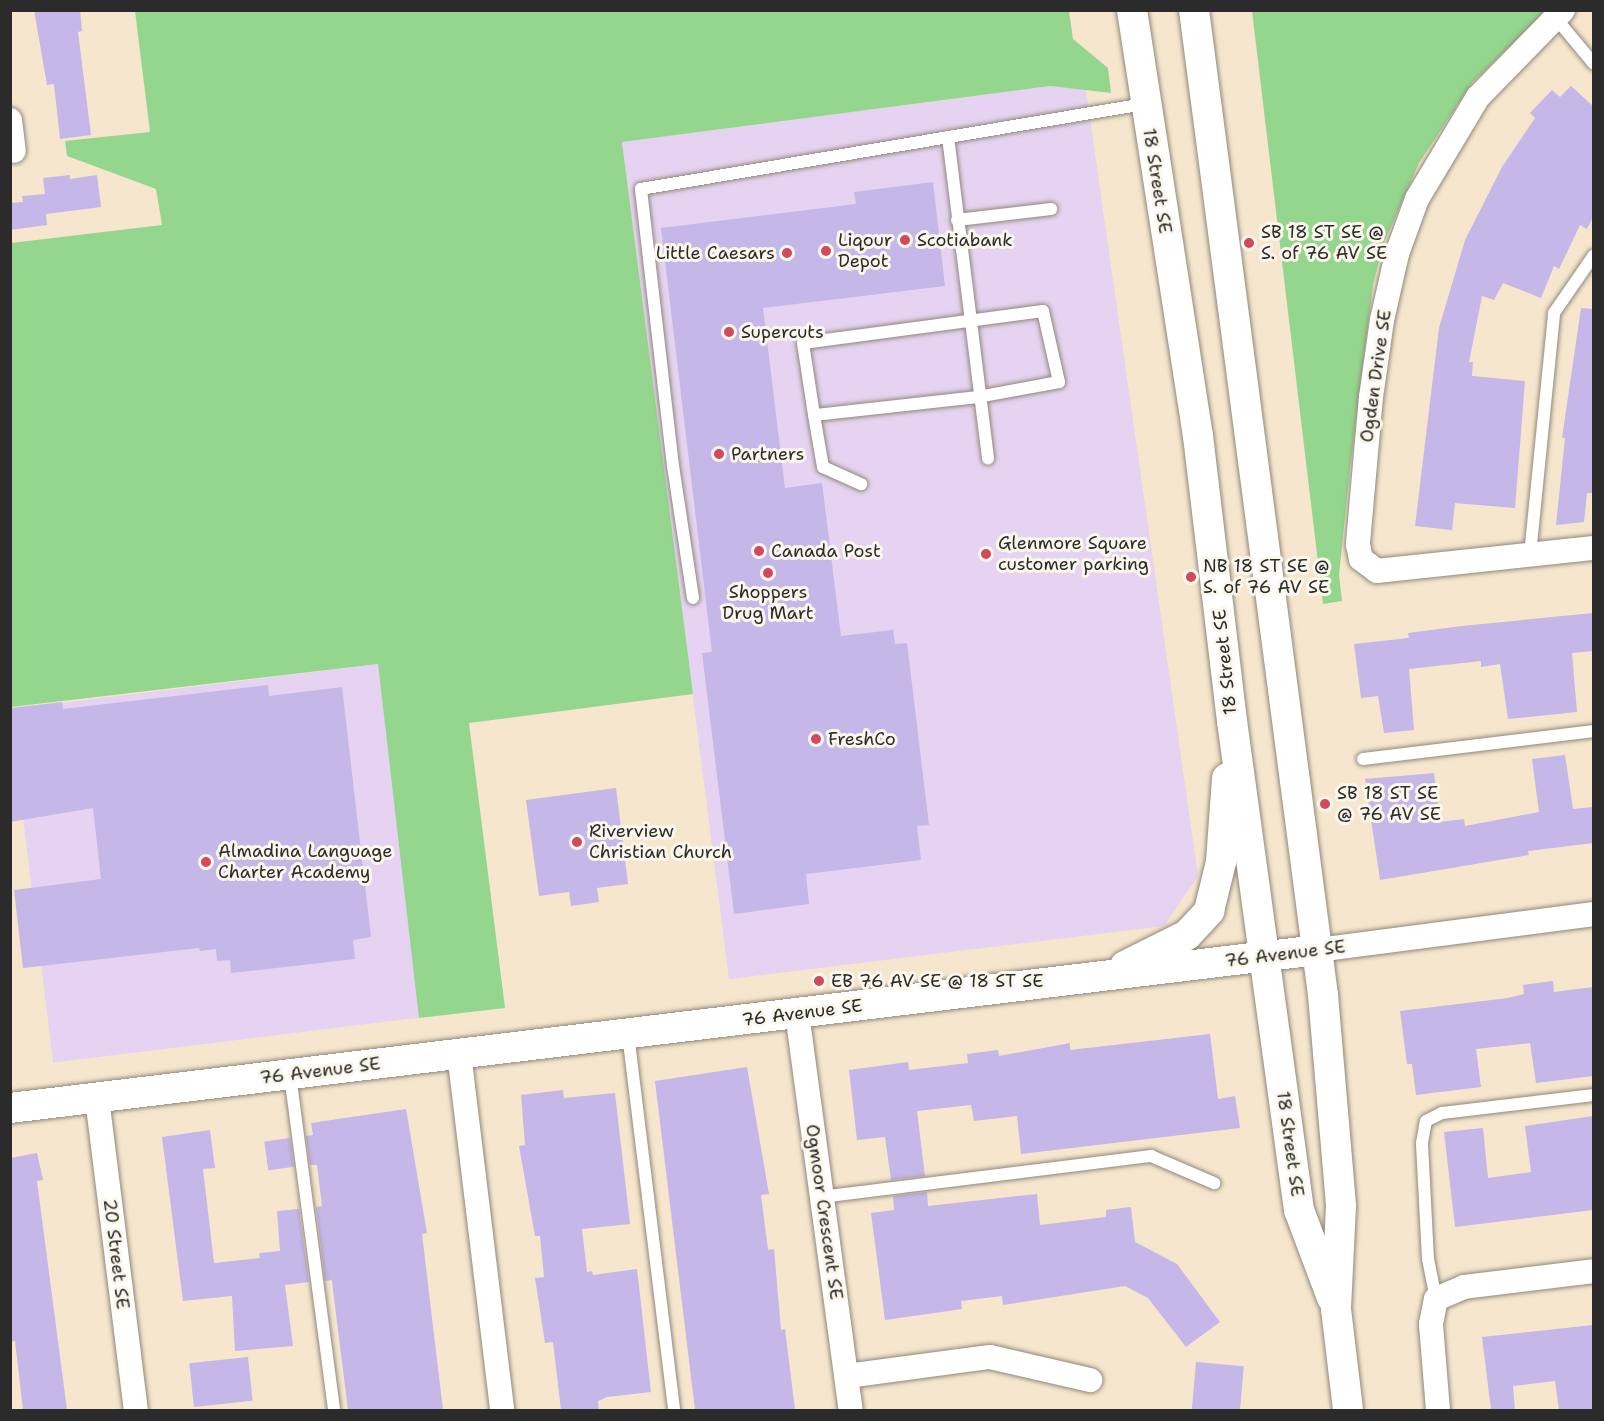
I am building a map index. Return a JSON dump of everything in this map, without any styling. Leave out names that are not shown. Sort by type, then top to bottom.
[{"type":"street","name":"18 Street SE","points":[[1132,10],[1144,104],[1198,436],[1232,721],[1299,1210],[1336,1309]]},
{"type":"street","name":"18 Street SE","points":[[1194,10],[1317,950],[1341,1206],[1336,1309],[1348,1410]]},
{"type":"street","name":"Ogden Drive SE","points":[[1559,13],[1478,97],[1417,199],[1397,254],[1382,321],[1371,397],[1359,544],[1361,559],[1377,571],[1593,548]]},
{"type":"street","points":[[10,120],[14,151]]},
{"type":"street","points":[[1107,976],[1187,935],[1209,911],[1221,862],[1232,721]]},
{"type":"street","name":"76 Avenue SE","points":[[10,1108],[1264,957],[1593,914]]},
{"type":"street","name":"Ogmoor Crescent SE","points":[[797,1013],[851,1410]]},
{"type":"street","points":[[459,1053],[502,1410]]},
{"type":"street","name":"20 Street SE","points":[[97,1098],[136,1410]]},
{"type":"street","points":[[1438,1410],[1431,1324],[1436,1299],[1464,1287],[1593,1271]]},
{"type":"street","points":[[847,1376],[990,1357],[1090,1380]]},
{"type":"lane","points":[[1559,13],[1593,64]]},
{"type":"lane","points":[[693,598],[673,466],[641,189],[1144,104]]},
{"type":"lane","points":[[948,137],[968,321],[988,459]]},
{"type":"lane","points":[[957,220],[1051,210]]},
{"type":"lane","points":[[1530,555],[1554,313],[1593,255]]},
{"type":"lane","points":[[814,415],[978,397],[1059,382],[1042,311],[803,343],[814,415],[823,467],[861,484]]},
{"type":"lane","points":[[1363,759],[1593,731]]},
{"type":"lane","points":[[628,1034],[674,1410]]},
{"type":"lane","points":[[290,1075],[334,1410]]},
{"type":"lane","points":[[1436,1299],[1428,1260],[1422,1143],[1426,1121],[1442,1113],[1593,1095]]},
{"type":"lane","points":[[821,1197],[1151,1156],[1214,1183]]},
{"type":"shaded area","points":[[1050,86],[1086,90],[1198,876],[1164,926],[729,979],[622,142]]},
{"type":"shaded area","name":"Almadina Language Charter Academy","points":[[378,664],[421,1017],[53,1063],[10,709]]},
{"type":"green space","points":[[135,11],[1069,11],[1073,39],[1108,68],[1111,93],[1050,86],[622,142],[693,694],[469,723],[505,1008],[419,1018],[378,664],[11,707],[11,243],[162,225],[156,189],[67,156],[65,141],[150,132]]},
{"type":"green space","points":[[1252,11],[1546,11],[1472,83],[1419,163],[1383,245],[1373,285],[1350,469],[1339,575],[1342,601],[1323,604]]},
{"type":"building","points":[[34,10],[80,10],[82,31],[78,32],[91,135],[60,139],[54,84],[47,85]]},
{"type":"building","points":[[1571,86],[1593,106],[1593,217],[1587,229],[1580,225],[1559,269],[1554,266],[1541,298],[1503,283],[1494,300],[1482,296],[1469,362],[1473,362],[1472,376],[1525,381],[1515,508],[1455,503],[1452,530],[1415,526],[1439,328],[1465,240],[1502,167],[1535,118],[1530,113],[1552,90],[1560,97]]},
{"type":"building","points":[[70,175],[70,179],[97,175],[101,207],[46,214],[47,225],[10,230],[10,203],[23,202],[22,196],[45,194],[43,178]]},
{"type":"building","points":[[933,182],[945,286],[763,308],[785,488],[822,483],[841,636],[893,630],[895,644],[907,643],[929,825],[917,826],[921,860],[806,874],[809,904],[734,914],[702,653],[712,652],[661,228],[856,204],[854,192]]},
{"type":"building","points":[[1581,308],[1593,309],[1593,493],[1587,493],[1584,522],[1556,525],[1565,438],[1562,438]]},
{"type":"building","points":[[1593,613],[1593,651],[1572,653],[1577,712],[1508,719],[1500,664],[1481,667],[1481,661],[1409,669],[1414,730],[1384,733],[1378,696],[1361,698],[1354,644],[1409,638],[1408,633]]},
{"type":"building","name":"Almadina Language Charter Academy","points":[[268,685],[269,696],[342,687],[371,937],[353,940],[355,959],[231,973],[230,960],[217,961],[216,949],[200,951],[199,948],[23,968],[14,890],[101,879],[93,808],[10,822],[10,708],[62,702],[63,709]]},
{"type":"building","points":[[1565,755],[1573,809],[1593,807],[1593,843],[1528,851],[1529,855],[1380,880],[1365,779],[1434,773],[1440,822],[1464,819],[1465,826],[1539,812],[1532,759]]},
{"type":"building","name":"Riverview Christian Church","points":[[616,788],[628,884],[597,888],[599,902],[571,906],[569,892],[539,896],[526,800]]},
{"type":"building","points":[[1553,981],[1554,992],[1593,987],[1593,1076],[1536,1083],[1530,1043],[1476,1049],[1481,1087],[1416,1095],[1412,1064],[1407,1064],[1400,1011],[1508,998],[1524,994],[1523,985]]},
{"type":"building","points":[[1210,1034],[1218,1099],[1235,1096],[1240,1128],[1021,1154],[1017,1116],[974,1121],[971,1105],[917,1111],[925,1176],[891,1180],[885,1137],[857,1140],[849,1070],[908,1062],[909,1070],[968,1063],[967,1054],[998,1050],[999,1056],[1070,1043],[1070,1050]]},
{"type":"building","points":[[747,1067],[769,1194],[761,1195],[768,1250],[774,1249],[781,1330],[785,1329],[795,1410],[695,1410],[655,1081]]},
{"type":"building","points":[[563,1090],[564,1098],[615,1093],[630,1224],[582,1229],[587,1272],[592,1271],[593,1275],[637,1269],[651,1392],[607,1397],[598,1401],[599,1410],[561,1410],[553,1342],[545,1343],[535,1278],[544,1277],[540,1236],[535,1236],[519,1146],[525,1145],[521,1095]]},
{"type":"building","points":[[406,1109],[427,1233],[422,1234],[443,1410],[348,1410],[332,1280],[325,1281],[316,1207],[322,1206],[317,1165],[310,1165],[306,1136],[313,1135],[311,1123]]},
{"type":"building","points":[[1593,1116],[1593,1210],[1455,1227],[1444,1132],[1483,1128],[1488,1178],[1531,1172],[1525,1126]]},
{"type":"building","points":[[210,1130],[215,1168],[203,1169],[214,1263],[260,1258],[259,1253],[280,1251],[277,1211],[299,1209],[309,1282],[285,1285],[293,1346],[235,1351],[232,1296],[183,1301],[162,1137]]},
{"type":"building","points":[[290,1138],[294,1167],[268,1170],[264,1142]]},
{"type":"building","points":[[37,1153],[43,1180],[37,1181],[67,1410],[23,1410],[15,1341],[10,1342],[10,1158]]},
{"type":"building","points":[[927,1192],[928,1206],[1037,1194],[1040,1225],[1106,1217],[1106,1210],[1131,1207],[1135,1242],[1177,1264],[1220,1322],[1186,1347],[1148,1298],[1125,1286],[1003,1305],[1002,1296],[961,1301],[962,1309],[885,1320],[871,1213],[894,1210],[893,1196]]},
{"type":"building","points":[[1593,1325],[1593,1410],[1559,1410],[1555,1381],[1513,1386],[1515,1410],[1491,1410],[1482,1337]]},
{"type":"building","points":[[248,1357],[253,1401],[194,1407],[189,1363]]},
{"type":"building","points":[[1196,1362],[1244,1366],[1240,1410],[1192,1410]]},
{"type":"place","name":"Scotiabank","points":[[905,240]]},
{"type":"place","name":"SB 18 ST SE @ S. of 76 AV SE","points":[[1249,243]]},
{"type":"place","name":"Liqour Depot","points":[[826,251]]},
{"type":"place","name":"Little Caesars","points":[[787,253]]},
{"type":"place","name":"Supercuts","points":[[729,332]]},
{"type":"place","name":"Partners","points":[[719,454]]},
{"type":"place","name":"Canada Post","points":[[759,551]]},
{"type":"place","name":"Glenmore Square customer parking","points":[[986,554]]},
{"type":"place","name":"Shoppers Drug Mart","points":[[768,573]]},
{"type":"place","name":"NB 18 ST SE @ S. of 76 AV SE","points":[[1191,577]]},
{"type":"place","name":"FreshCo","points":[[816,739]]},
{"type":"place","name":"SB 18 ST SE @ 76 AV SE","points":[[1325,804]]},
{"type":"place","name":"Riverview Christian Church","points":[[577,842]]},
{"type":"place","name":"Almadina Language Charter Academy","points":[[206,862]]},
{"type":"place","name":"EB 76 AV SE @ 18 ST SE","points":[[819,981]]}]
